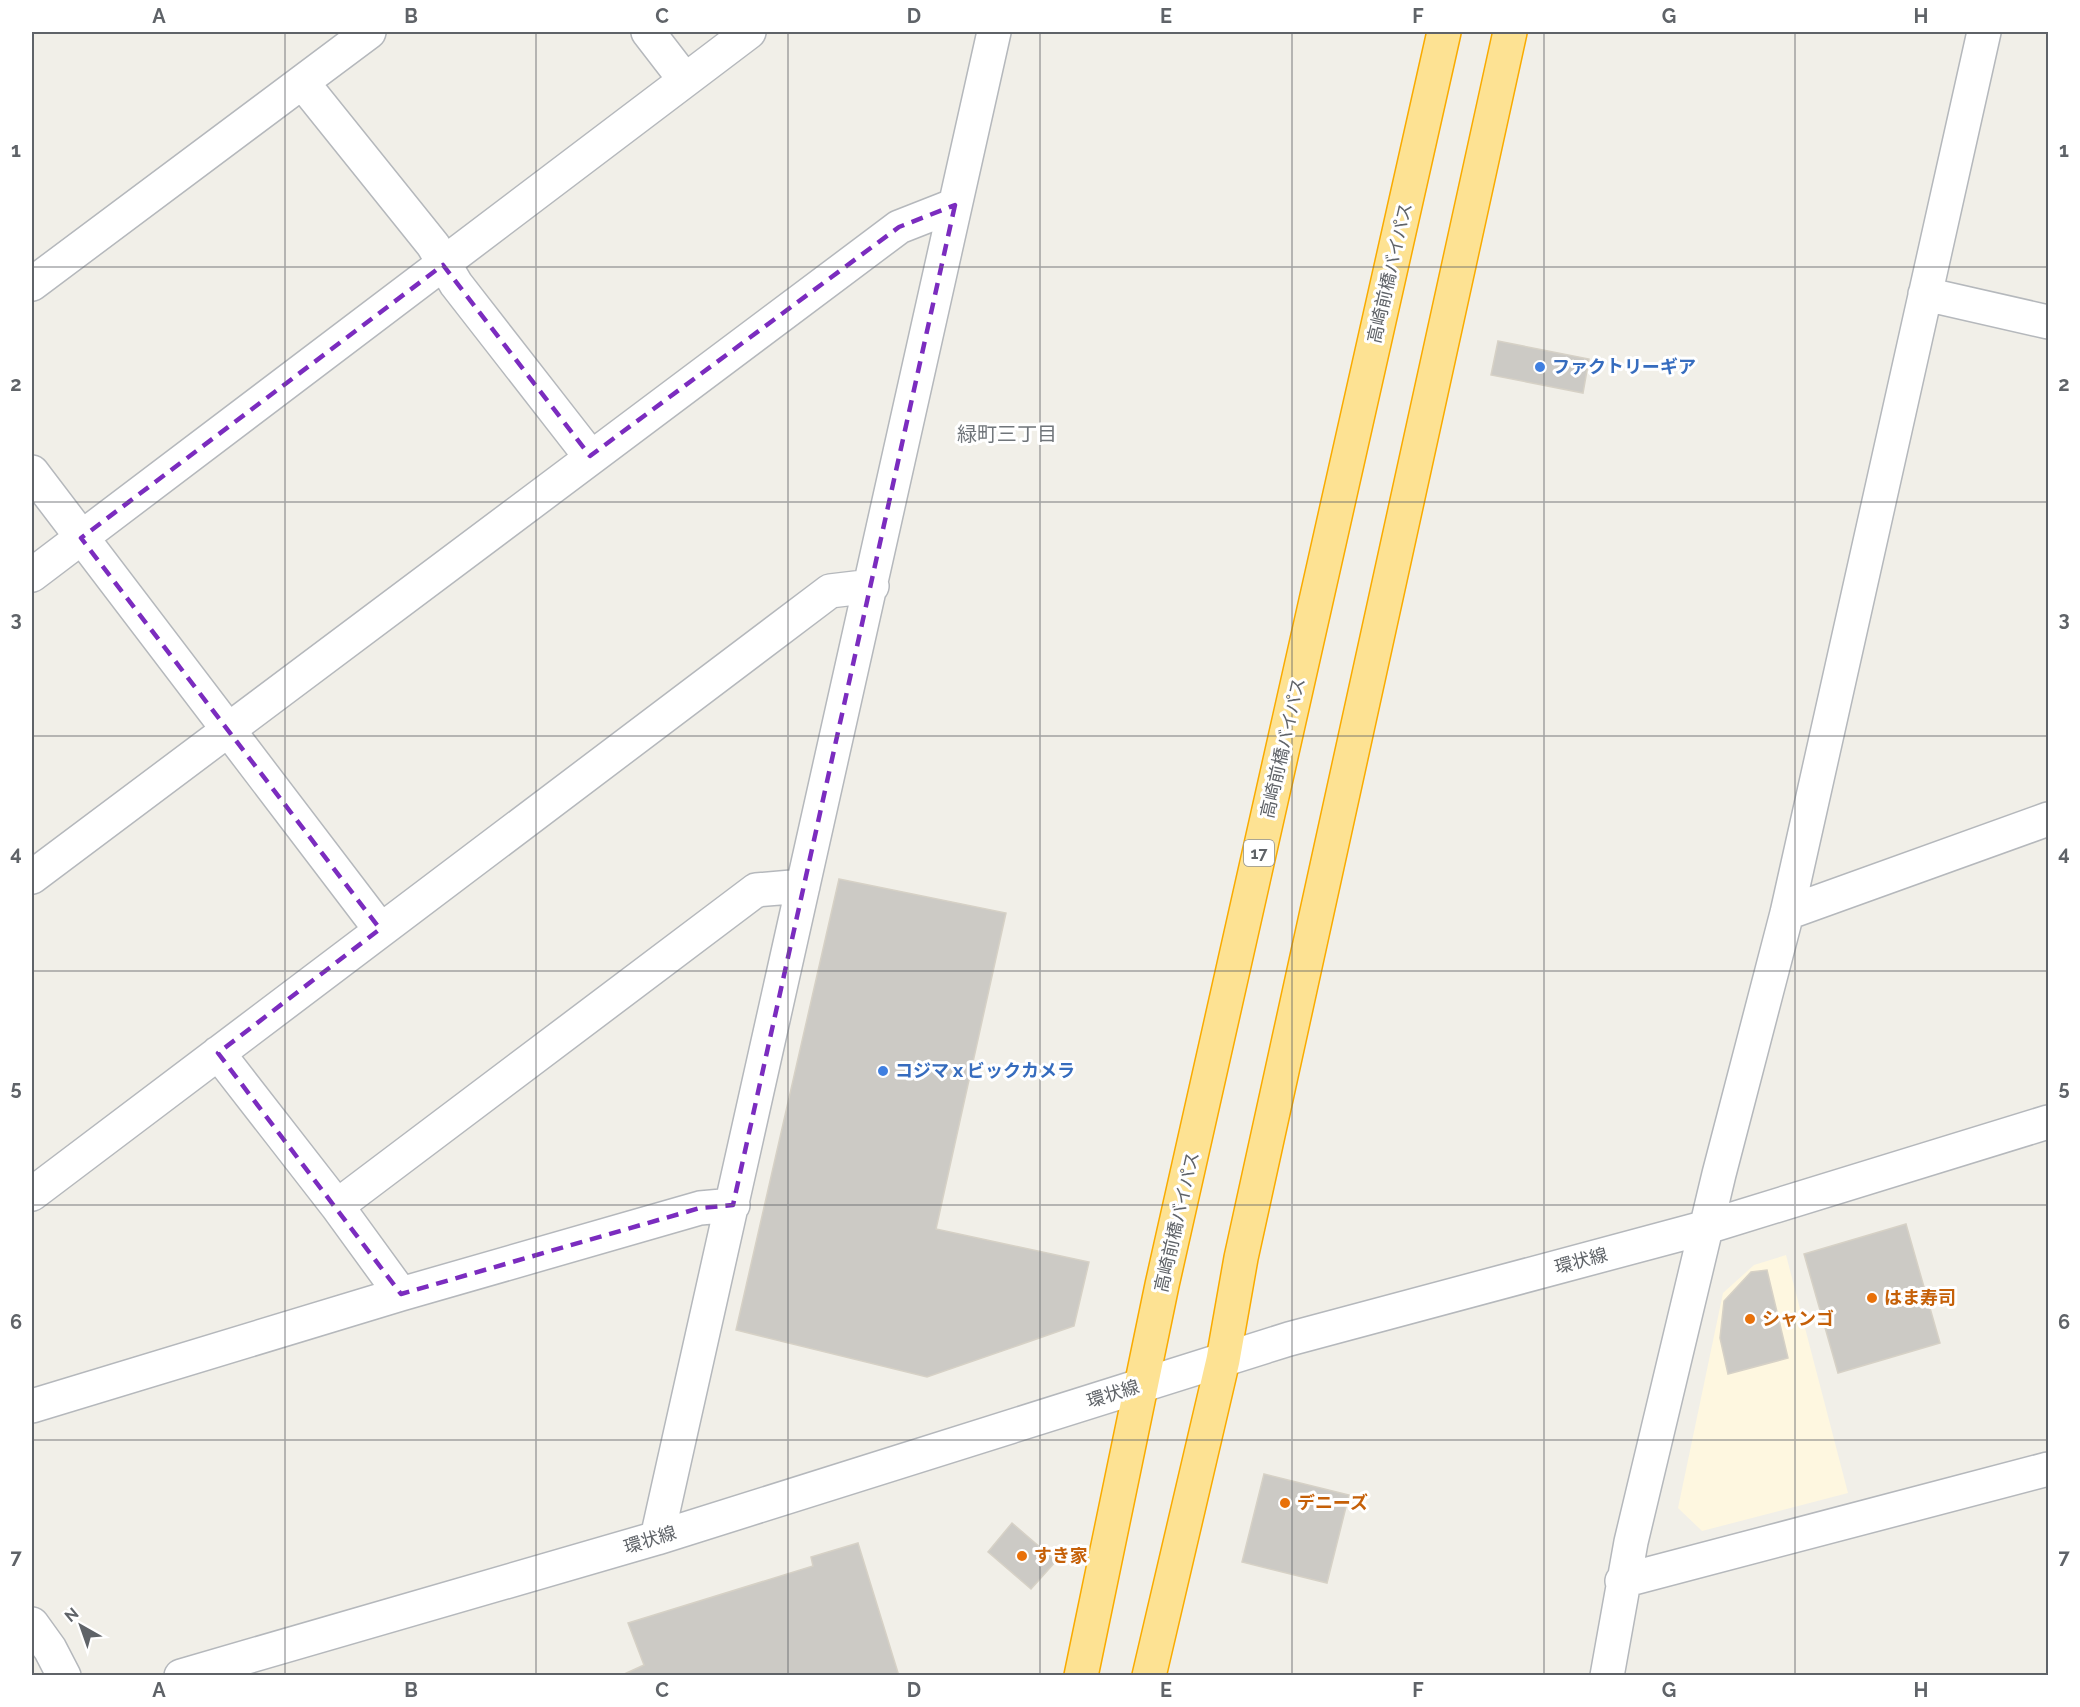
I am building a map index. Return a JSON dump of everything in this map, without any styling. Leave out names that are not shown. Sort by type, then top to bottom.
[{"type":"highway","name":"高崎前橋バイパス","points":[[1081,1676],[1141,1385],[1444,32]]},
{"type":"highway","points":[[1149,1676],[1222,1360],[1241,1258],[1510,32]]},
{"type":"street","points":[[32,284],[369,32]]},
{"type":"street","points":[[648,32],[685,80]]},
{"type":"street","points":[[32,575],[749,32]]},
{"type":"street","points":[[657,1539],[872,586],[994,32]]},
{"type":"street","points":[[1607,1676],[1623,1581],[1707,1227],[1787,913],[1984,32]]},
{"type":"street","points":[[302,82],[433,245],[443,265],[590,456]]},
{"type":"street","points":[[32,877],[590,456],[899,227],[955,205]]},
{"type":"street","points":[[1925,294],[2049,322]]},
{"type":"street","points":[[32,472],[226,730],[380,929]]},
{"type":"street","points":[[32,1194],[830,591],[872,586]]},
{"type":"street","points":[[1787,913],[2049,819]]},
{"type":"street","points":[[337,1206],[756,890],[803,886]]},
{"type":"street","points":[[218,1053],[337,1206],[401,1294]]},
{"type":"street","name":"環状線","points":[[181,1676],[657,1539],[1300,1336],[1707,1227],[2049,1122]]},
{"type":"street","points":[[32,1406],[401,1294],[700,1208],[733,1205]]},
{"type":"street","points":[[1623,1581],[2049,1469]]},
{"type":"street","points":[[32,1624],[50,1649],[64,1676]]},
{"type":"highlighted area","points":[[955,205],[733,1205],[700,1208],[401,1294],[218,1053],[380,929],[81,538],[443,265],[590,456],[899,227]]},
{"type":"shaded area","points":[[1786,1255],[1848,1493],[1702,1531],[1678,1508],[1723,1293],[1754,1265]]},
{"type":"building","name":"ファクトリーギア","points":[[1498,341],[1589,359],[1583,393],[1491,375]]},
{"type":"building","name":"コジマｘビックカメラ","points":[[839,879],[1006,913],[936,1229],[1089,1262],[1074,1326],[927,1377],[736,1330]]},
{"type":"building","name":"はま寿司","points":[[1906,1224],[1940,1343],[1838,1373],[1804,1254]]},
{"type":"building","name":"シャンゴ","points":[[1767,1270],[1788,1358],[1728,1374],[1720,1338],[1724,1301],[1751,1272]]},
{"type":"building","points":[[1264,1474],[1349,1495],[1327,1583],[1242,1562]]},
{"type":"building","name":"すき家","points":[[1012,1523],[1056,1561],[1031,1589],[988,1552]]},
{"type":"building","points":[[858,1543],[899,1676],[620,1676],[644,1665],[628,1623],[813,1566],[811,1557]]},
{"type":"place","name":"ファクトリーギア","points":[[1540,367]]},
{"type":"place","name":"コジマｘビックカメラ","points":[[883,1071]]},
{"type":"place","name":"はま寿司","points":[[1872,1298]]},
{"type":"place","name":"シャンゴ","points":[[1750,1319]]},
{"type":"place","name":"デニーズ","points":[[1285,1503]]},
{"type":"place","name":"すき家","points":[[1022,1556]]},
{"type":"district","name":"緑町三丁目","points":[[1007,434]]}]
